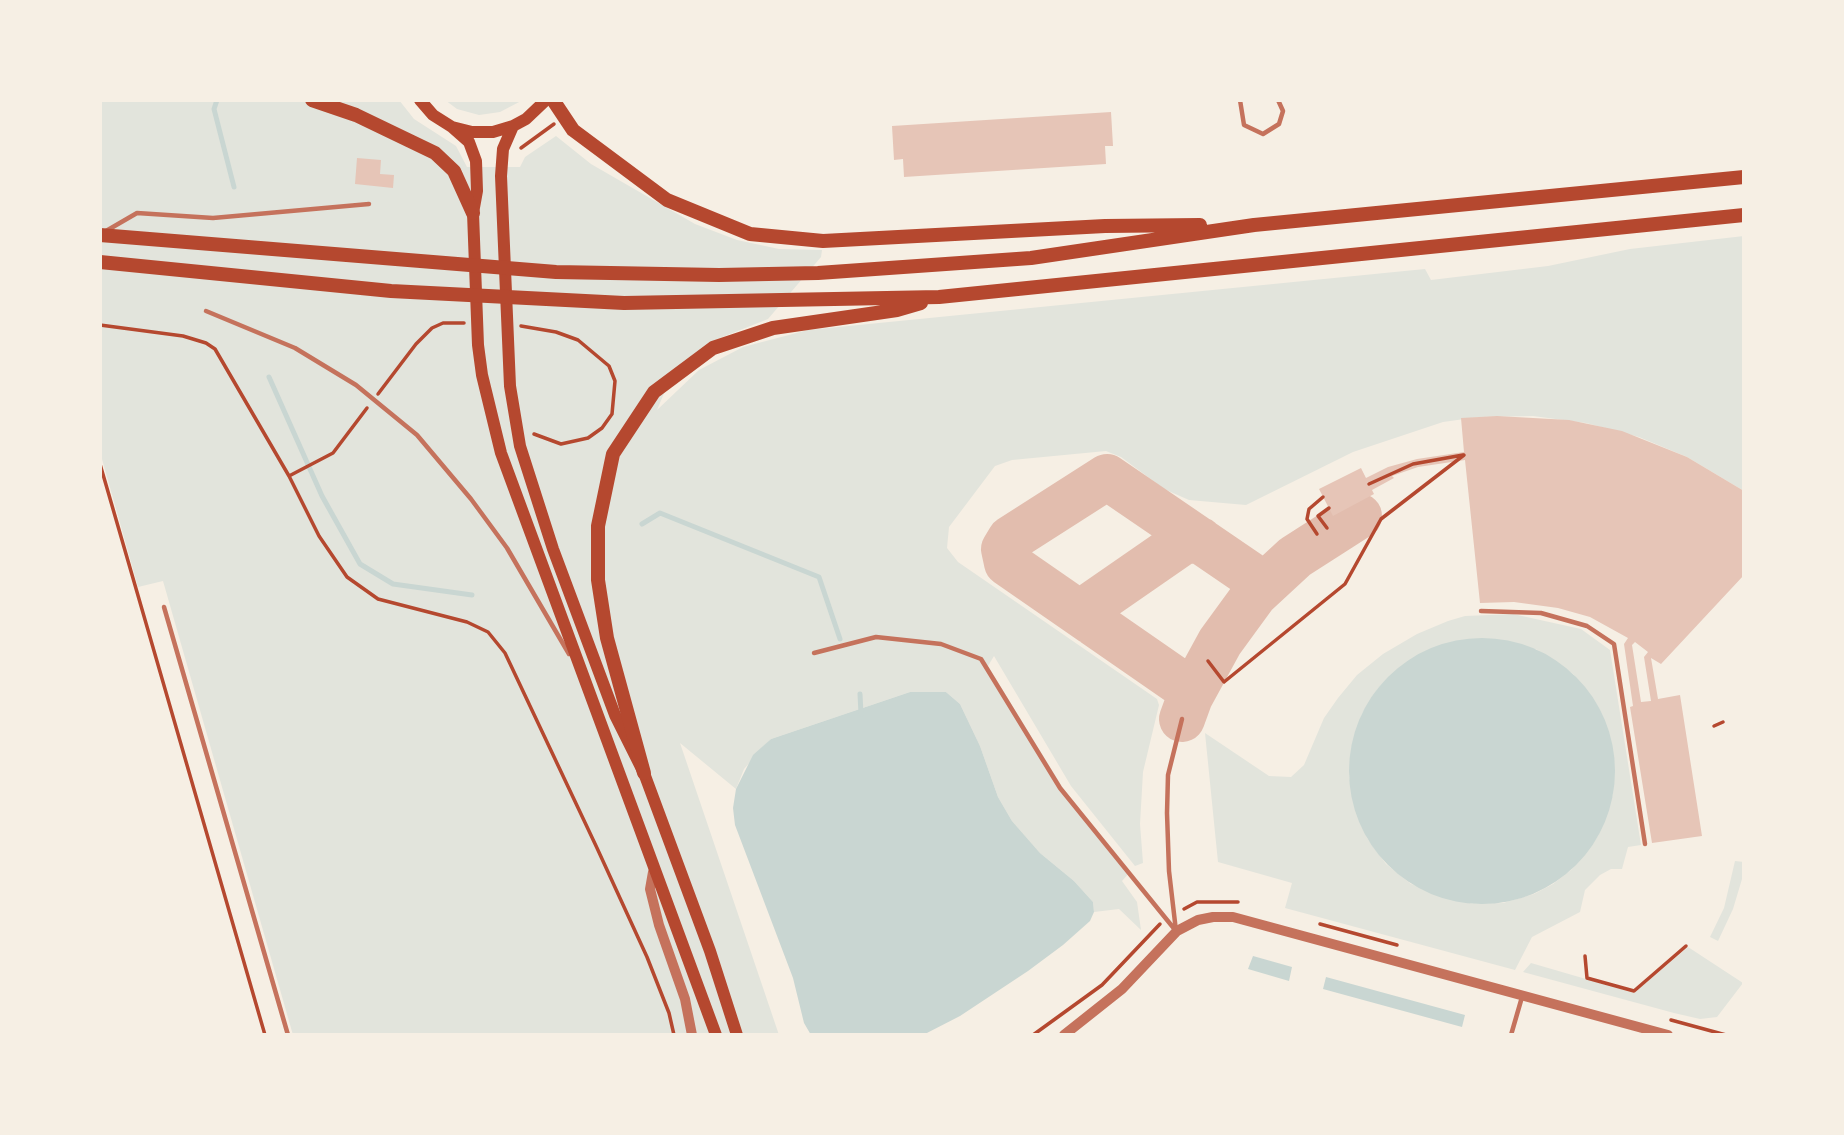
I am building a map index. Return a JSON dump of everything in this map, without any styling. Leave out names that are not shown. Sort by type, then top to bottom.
[{"type":"highway","points":[[312,100],[356,115],[435,153],[454,171],[473,214]]},
{"type":"highway","points":[[553,100],[573,130],[667,200],[750,234],[823,242],[1105,226],[1254,225]]},
{"type":"highway","points":[[100,235],[556,272],[719,275],[818,273],[1031,258],[1254,225],[1744,177]]},
{"type":"highway","points":[[100,262],[391,291],[624,303],[939,298],[1744,215]]},
{"type":"highway","points":[[643,773],[607,638],[598,580],[598,526],[613,454],[654,391],[713,348],[773,328],[897,310],[939,298]]},
{"type":"main road","points":[[420,100],[433,115],[469,142],[476,161],[477,191],[473,214],[478,345],[482,375],[501,453],[653,872],[716,1035]]},
{"type":"main road","points":[[452,127],[483,132],[513,126],[526,119],[546,100]]},
{"type":"main road","points":[[513,126],[502,159],[508,347],[514,417],[532,488],[615,715],[643,773],[710,951],[737,1035]]},
{"type":"street","points":[[653,872],[650,888],[659,925],[685,999],[692,1035]]},
{"type":"street","points":[[1064,1035],[1122,989],[1177,932],[1198,920],[1233,917],[1668,1035]]},
{"type":"lane","points":[[1240,100],[1244,125],[1263,134],[1279,124],[1283,111],[1278,100]]},
{"type":"lane","points":[[100,235],[137,213],[213,218],[369,204]]},
{"type":"lane","points":[[206,312],[295,348],[356,385],[417,435],[471,499],[507,548],[581,673]]},
{"type":"lane","points":[[164,607],[288,1035]]},
{"type":"lane","points":[[1481,611],[1520,610],[1568,620],[1587,626],[1614,645],[1645,844]]},
{"type":"lane","points":[[814,653],[876,637],[941,644],[981,659],[1060,788],[1177,932]]},
{"type":"lane","points":[[1177,932],[1169,871],[1167,800],[1173,748],[1182,719]]},
{"type":"lane","points":[[1511,1035],[1522,996]]},
{"type":"path","points":[[517,152],[555,123]]},
{"type":"path","points":[[100,324],[183,336],[206,343],[215,349],[289,476],[319,536],[347,577],[378,599],[467,622],[488,632],[505,653],[647,957],[669,1013],[674,1035]]},
{"type":"path","points":[[1208,661],[1224,682],[1345,584],[1381,519],[1464,456],[1413,464],[1368,484]]},
{"type":"path","points":[[289,476],[323,459]]},
{"type":"path","points":[[100,464],[265,1035]]},
{"type":"path","points":[[1317,534],[1307,519],[1309,509],[1323,497]]},
{"type":"path","points":[[1327,528],[1318,516],[1329,508]]},
{"type":"path","points":[[1714,726],[1723,722]]},
{"type":"path","points":[[1585,956],[1588,979],[1634,991],[1686,946]]},
{"type":"shaded area","points":[[100,100],[399,100],[414,119],[456,146],[467,167],[520,167],[525,157],[556,136],[591,164],[695,224],[737,240],[779,249],[822,250],[821,257],[768,319],[715,340],[673,372],[657,410],[699,370],[743,347],[808,330],[1425,269],[1431,280],[1548,266],[1630,249],[1744,236],[1744,491],[1687,457],[1639,437],[1586,423],[1533,416],[1479,417],[1443,422],[1353,452],[1246,505],[1189,500],[1164,489],[1121,457],[1106,451],[1012,460],[995,466],[949,527],[947,548],[958,562],[1157,699],[1159,705],[1143,772],[1140,824],[1143,863],[1135,866],[1071,786],[994,656],[988,666],[1063,788],[1130,872],[1122,881],[1137,902],[1141,930],[1119,909],[1094,912],[1093,902],[1074,881],[1040,853],[1012,821],[998,797],[980,746],[960,704],[946,692],[910,692],[771,739],[744,769],[736,789],[680,743],[779,1035],[293,1035],[163,581],[138,587],[100,452]]},
{"type":"shaded area","points":[[445,100],[523,100],[500,112],[479,115],[457,109]]},
{"type":"shaded area","points":[[1513,614],[1581,629],[1610,650],[1641,845],[1628,847],[1622,869],[1611,869],[1600,875],[1585,890],[1580,912],[1532,937],[1515,970],[1285,908],[1292,883],[1218,862],[1205,733],[1269,776],[1291,777],[1304,765],[1324,718],[1357,675],[1383,654],[1417,634],[1465,616]],"holes":[[[1536,649],[1573,674],[1599,708],[1613,794],[1598,836],[1571,870],[1534,894],[1503,903],[1471,904],[1411,884],[1386,864],[1367,838],[1349,777],[1352,745],[1362,714],[1379,687],[1403,665]]]},
{"type":"shaded area","points":[[1482,638],[1533,648],[1576,677],[1605,720],[1615,771],[1605,822],[1576,865],[1533,894],[1482,904],[1431,894],[1388,865],[1359,822],[1349,771],[1359,720],[1388,677],[1431,648]]},
{"type":"shaded area","points":[[910,692],[946,692],[960,704],[980,746],[998,797],[1012,821],[1040,853],[1074,881],[1093,902],[1094,912],[1090,921],[1028,971],[960,1016],[923,1035],[811,1035],[804,1023],[793,978],[735,825],[733,808],[736,789],[753,755],[771,739]]},
{"type":"shaded area","points":[[1735,861],[1744,862],[1742,879],[1733,909],[1718,941],[1710,937],[1724,908]]},
{"type":"shaded area","points":[[1688,947],[1743,983],[1717,1017],[1700,1019],[1674,1013],[1523,972],[1531,963],[1634,993]]},
{"type":"shaded area","points":[[1253,956],[1292,967],[1289,981],[1248,969]]},
{"type":"shaded area","points":[[1326,977],[1465,1015],[1462,1027],[1323,989]]},
{"type":"building","points":[[1111,112],[1113,146],[1105,146],[1106,164],[904,177],[903,159],[894,160],[892,126]]},
{"type":"building","points":[[357,158],[381,160],[380,174],[394,175],[393,188],[355,184]]},
{"type":"building","points":[[1497,416],[1569,420],[1622,431],[1687,457],[1744,491],[1744,575],[1661,664],[1651,658],[1658,699],[1680,695],[1702,836],[1652,843],[1630,707],[1633,706],[1624,644],[1628,638],[1590,617],[1558,608],[1514,602],[1480,603],[1465,460],[1418,467],[1392,476],[1394,478],[1372,490],[1374,494],[1333,516],[1319,489],[1361,468],[1366,478],[1388,467],[1417,459],[1464,452],[1461,418]],"holes":[[[1635,642],[1648,652],[1644,657],[1651,701],[1641,702],[1632,645]]]},
{"type":"waterway","points":[[217,100],[214,109],[234,187]]},
{"type":"waterway","points":[[269,377],[322,496],[360,564],[393,584],[472,595]]},
{"type":"waterway","points":[[642,524],[660,513],[819,577],[840,639]]},
{"type":"waterway","points":[[860,694],[861,714]]},
{"type":"taxiway","points":[[1182,719],[1190,697],[1186,687],[1007,563],[1004,549],[1010,539],[1107,477],[1252,576],[1257,586],[1255,594],[1220,642],[1190,697]]},
{"type":"taxiway","points":[[1255,594],[1295,557],[1359,516]]},
{"type":"taxiway","points":[[1092,622],[1089,615],[1093,604],[1184,541],[1200,540]]}]
